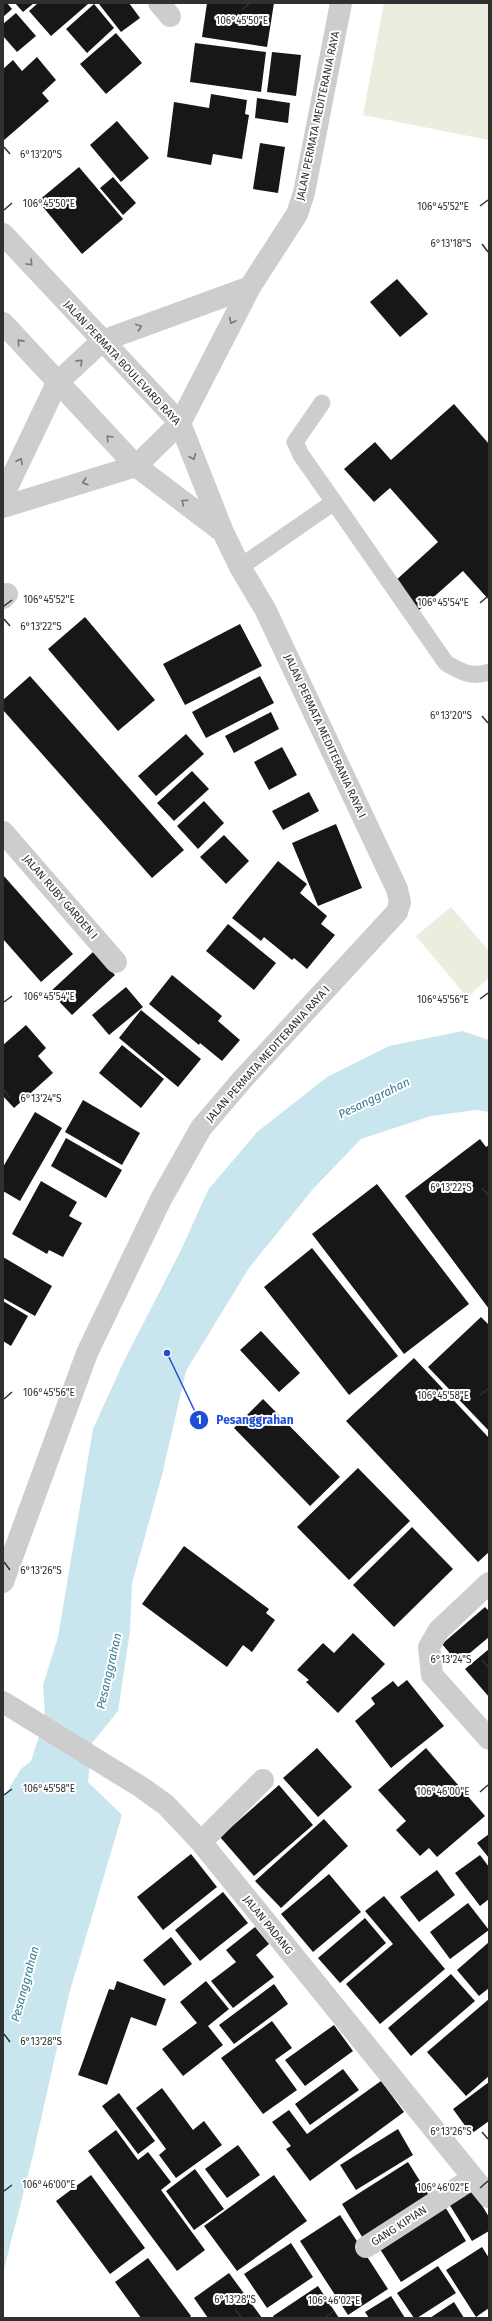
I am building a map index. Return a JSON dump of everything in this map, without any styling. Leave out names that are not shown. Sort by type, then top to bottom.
[{"type":"street","name":"JALAN PERMATA MEDITERANIA RAYA","points":[[136,466],[180,423],[250,287],[297,214],[304,193],[341,3]]},
{"type":"street","name":"JALAN PERMATA BOULEVARD RAYA","points":[[3,234],[180,423],[223,532],[240,567],[265,609]]},
{"type":"street","points":[[3,496],[57,383],[102,341],[250,287]]},
{"type":"street","name":"JALAN PERMATA BOULEVARD RAYA","points":[[3,323],[57,383],[136,466],[223,532]]},
{"type":"street","points":[[3,507],[136,466]]},
{"type":"street","name":"JALAN PERMATA MEDITERANIA RAYA I","points":[[3,1582],[87,1353],[161,1199],[202,1128],[242,1080],[397,912],[400,902],[397,889],[265,609]]},
{"type":"street","name":"JALAN RUBY GARDEN I","points":[[3,832],[116,962]]},
{"type":"street","points":[[489,1583],[439,1630],[429,1648],[432,1674],[489,1739]]},
{"type":"street","name":"JALAN PADANG","points":[[3,1702],[141,1787],[166,1805],[201,1842],[489,2198]]},
{"type":"street","points":[[201,1842],[263,1780]]},
{"type":"street","name":"GANG KIPIAN","points":[[366,2247],[473,2178]]},
{"type":"lane","points":[[322,403],[295,442],[301,455],[446,663],[469,675],[478,676],[489,672]]},
{"type":"lane","points":[[240,567],[334,502]]},
{"type":"green space","points":[[384,3],[489,3],[489,140],[363,115]]},
{"type":"green space","points":[[451,907],[489,951],[489,978],[467,997],[416,936]]},
{"type":"water","points":[[462,1031],[489,1040],[489,1112],[476,1110],[431,1116],[361,1139],[313,1189],[249,1268],[186,1371],[162,1475],[132,1583],[130,1631],[118,1711],[92,1743],[88,1782],[122,1815],[69,1994],[33,2155],[3,2273],[3,1798],[21,1769],[31,1761],[45,1717],[43,1685],[58,1637],[93,1429],[123,1363],[182,1248],[208,1190],[257,1132],[327,1077],[389,1046]]},
{"type":"building","points":[[3,3],[7,3],[12,9],[3,17]]},
{"type":"building","points":[[15,3],[34,3],[23,12]]},
{"type":"building","points":[[38,3],[88,4],[51,36],[29,11]]},
{"type":"building","points":[[129,3],[140,18],[121,32],[99,4]]},
{"type":"building","points":[[207,3],[274,3],[267,47],[202,37]]},
{"type":"building","points":[[94,4],[114,28],[87,53],[66,29]]},
{"type":"building","points":[[16,13],[36,36],[17,52],[3,36],[3,24]]},
{"type":"building","points":[[116,33],[142,63],[106,94],[80,64]]},
{"type":"building","points":[[195,43],[266,52],[261,92],[190,82]]},
{"type":"building","points":[[272,52],[301,55],[296,96],[267,92]]},
{"type":"building","points":[[37,57],[56,80],[42,93],[49,101],[3,141],[3,69],[13,60],[22,71]]},
{"type":"building","points":[[211,94],[247,100],[245,114],[249,115],[242,159],[213,154],[211,165],[167,157],[174,102],[209,108]]},
{"type":"building","points":[[257,98],[290,103],[288,123],[255,118]]},
{"type":"building","points":[[117,121],[149,158],[121,182],[90,145]]},
{"type":"building","points":[[260,143],[285,147],[278,193],[253,189]]},
{"type":"building","points":[[79,167],[123,219],[82,254],[38,201]]},
{"type":"building","points":[[113,177],[136,203],[123,215],[100,188]]},
{"type":"building","points":[[397,279],[428,314],[400,337],[370,302]]},
{"type":"building","points":[[454,404],[489,444],[489,600],[463,571],[419,610],[394,582],[438,542],[390,488],[374,502],[344,469],[375,442],[391,460]]},
{"type":"building","points":[[85,617],[155,700],[118,731],[48,649]]},
{"type":"building","points":[[240,624],[262,666],[185,705],[163,664]]},
{"type":"building","points":[[30,676],[184,850],[152,878],[3,710],[3,700]]},
{"type":"building","points":[[260,676],[274,703],[206,738],[192,712]]},
{"type":"building","points":[[271,712],[279,729],[234,753],[225,736]]},
{"type":"building","points":[[186,734],[204,754],[156,796],[138,776]]},
{"type":"building","points":[[282,747],[297,775],[269,790],[254,762]]},
{"type":"building","points":[[192,771],[209,789],[174,821],[157,803]]},
{"type":"building","points":[[309,792],[319,811],[283,830],[272,811]]},
{"type":"building","points":[[204,801],[224,823],[198,849],[177,826]]},
{"type":"building","points":[[336,824],[362,888],[318,906],[292,843]]},
{"type":"building","points":[[224,835],[249,861],[226,884],[200,857]]},
{"type":"building","points":[[278,861],[307,884],[300,893],[327,916],[321,924],[335,935],[307,969],[294,958],[292,960],[264,937],[261,941],[232,918]]},
{"type":"building","points":[[3,875],[73,954],[41,982],[3,939]]},
{"type":"building","points":[[228,924],[276,963],[254,990],[206,951]]},
{"type":"building","points":[[93,952],[115,975],[72,1015],[50,992]]},
{"type":"building","points":[[172,975],[222,1016],[218,1021],[240,1040],[222,1061],[200,1043],[199,1045],[149,1004]]},
{"type":"building","points":[[126,987],[143,1007],[109,1035],[92,1015]]},
{"type":"building","points":[[141,1010],[201,1059],[178,1087],[119,1038]]},
{"type":"building","points":[[26,1025],[46,1048],[38,1056],[53,1073],[14,1108],[3,1096],[3,1045]]},
{"type":"building","points":[[122,1045],[164,1079],[141,1108],[99,1073]]},
{"type":"building","points":[[83,1100],[140,1133],[122,1165],[65,1132]]},
{"type":"building","points":[[35,1112],[62,1128],[20,1201],[3,1191],[3,1167]]},
{"type":"building","points":[[66,1138],[122,1170],[106,1198],[51,1166]]},
{"type":"building","points":[[480,1139],[486,1147],[489,1145],[489,1309],[405,1196]]},
{"type":"building","points":[[41,1181],[77,1202],[69,1216],[82,1223],[63,1257],[49,1250],[47,1254],[12,1234]]},
{"type":"building","points":[[377,1184],[469,1304],[404,1354],[312,1234]]},
{"type":"building","points":[[312,1248],[398,1356],[349,1395],[264,1287]]},
{"type":"building","points":[[3,1257],[52,1286],[35,1316],[3,1298]]},
{"type":"building","points":[[3,1301],[28,1316],[11,1346],[3,1341]]},
{"type":"building","points":[[481,1317],[489,1325],[489,1431],[428,1367]]},
{"type":"building","points":[[261,1331],[300,1373],[279,1392],[240,1350]]},
{"type":"building","points":[[414,1358],[489,1438],[489,1552],[478,1562],[346,1421]]},
{"type":"building","points":[[263,1399],[340,1477],[310,1506],[234,1428]]},
{"type":"building","points":[[358,1468],[410,1521],[349,1580],[297,1527]]},
{"type":"building","points":[[412,1527],[453,1569],[394,1627],[353,1585]]},
{"type":"building","points":[[184,1546],[269,1609],[266,1613],[275,1620],[252,1652],[243,1645],[227,1667],[142,1604]]},
{"type":"building","points":[[485,1607],[489,1611],[489,1637],[458,1663],[442,1644]]},
{"type":"building","points":[[353,1633],[385,1664],[338,1713],[306,1682],[309,1680],[297,1670],[323,1643],[334,1653]]},
{"type":"building","points":[[489,1649],[489,1697],[465,1669]]},
{"type":"building","points":[[407,1680],[444,1726],[391,1768],[355,1721],[375,1704],[371,1698],[393,1681],[398,1687]]},
{"type":"building","points":[[317,1748],[352,1787],[318,1817],[283,1778]]},
{"type":"building","points":[[426,1748],[485,1816],[437,1857],[429,1848],[420,1856],[396,1830],[406,1821],[378,1790]]},
{"type":"building","points":[[279,1785],[313,1825],[254,1876],[220,1837]]},
{"type":"building","points":[[324,1819],[348,1846],[281,1908],[255,1881]]},
{"type":"building","points":[[489,1834],[489,1858],[477,1843]]},
{"type":"building","points":[[191,1854],[217,1887],[163,1930],[137,1897]]},
{"type":"building","points":[[480,1855],[489,1867],[489,1899],[480,1906],[455,1873]]},
{"type":"building","points":[[437,1870],[455,1895],[419,1922],[400,1897]]},
{"type":"building","points":[[329,1874],[361,1912],[313,1952],[281,1914]]},
{"type":"building","points":[[223,1892],[248,1923],[200,1961],[175,1930]]},
{"type":"building","points":[[384,1896],[445,1969],[380,2024],[346,1984],[393,1944],[365,1911]]},
{"type":"building","points":[[468,1903],[489,1930],[450,1959],[430,1932]]},
{"type":"building","points":[[365,1918],[386,1943],[340,1983],[318,1958]]},
{"type":"building","points":[[255,1927],[269,1944],[256,1955],[274,1977],[233,2008],[211,1981],[236,1962],[226,1950]]},
{"type":"building","points":[[171,1937],[192,1964],[164,1986],[143,1960]]},
{"type":"building","points":[[489,1942],[489,1988],[479,1996],[457,1970]]},
{"type":"building","points":[[451,1974],[475,2001],[411,2056],[388,2028]]},
{"type":"building","points":[[117,1981],[166,1999],[156,2026],[131,2017],[107,2085],[78,2075],[109,1989],[114,1990]]},
{"type":"building","points":[[206,1981],[229,2009],[208,2026],[223,2045],[183,2076],[162,2049],[197,2023],[180,2002]]},
{"type":"building","points":[[274,1984],[288,2004],[234,2044],[219,2025]]},
{"type":"building","points":[[489,1999],[489,2076],[466,2096],[427,2052]]},
{"type":"building","points":[[272,2021],[292,2048],[275,2060],[297,2090],[263,2114],[221,2058]]},
{"type":"building","points":[[334,2025],[353,2051],[305,2086],[285,2060]]},
{"type":"building","points":[[343,2069],[359,2090],[310,2125],[295,2104]]},
{"type":"building","points":[[381,2081],[404,2112],[310,2181],[286,2149],[291,2146],[272,2122],[289,2110],[307,2134]]},
{"type":"building","points":[[489,2082],[489,2121],[471,2134],[453,2109]]},
{"type":"building","points":[[162,2088],[193,2130],[204,2121],[222,2145],[176,2178],[159,2155],[166,2149],[136,2108]]},
{"type":"building","points":[[119,2093],[155,2141],[138,2154],[102,2106]]},
{"type":"building","points":[[398,2129],[413,2155],[356,2190],[340,2165]]},
{"type":"building","points":[[116,2130],[138,2160],[148,2152],[171,2182],[161,2190],[205,2250],[177,2271],[88,2151]]},
{"type":"building","points":[[238,2145],[260,2175],[227,2198],[205,2169]]},
{"type":"building","points":[[408,2162],[430,2197],[364,2240],[342,2204]]},
{"type":"building","points":[[195,2169],[224,2209],[194,2230],[166,2191]]},
{"type":"building","points":[[91,2175],[145,2248],[110,2274],[56,2201]]},
{"type":"building","points":[[274,2175],[307,2221],[237,2271],[204,2226]]},
{"type":"building","points":[[472,2189],[489,2217],[489,2231],[472,2241],[449,2204]]},
{"type":"building","points":[[444,2205],[466,2241],[401,2282],[378,2246]]},
{"type":"building","points":[[340,2215],[388,2289],[348,2315],[300,2241]]},
{"type":"building","points":[[291,2243],[313,2277],[267,2308],[244,2274]]},
{"type":"building","points":[[482,2247],[489,2258],[489,2308],[476,2317],[446,2270]]},
{"type":"building","points":[[148,2258],[191,2316],[189,2318],[141,2318],[115,2282]]},
{"type":"building","points":[[438,2266],[456,2293],[417,2318],[414,2318],[397,2293]]},
{"type":"building","points":[[229,2273],[262,2318],[208,2318],[194,2298]]},
{"type":"building","points":[[318,2286],[339,2318],[274,2318],[273,2316]]},
{"type":"building","points":[[391,2296],[405,2318],[369,2318],[365,2312]]},
{"type":"building","points":[[454,2302],[464,2318],[430,2318]]},
{"type":"place","name":"Pesanggrahan","points":[[167,1353]]}]
